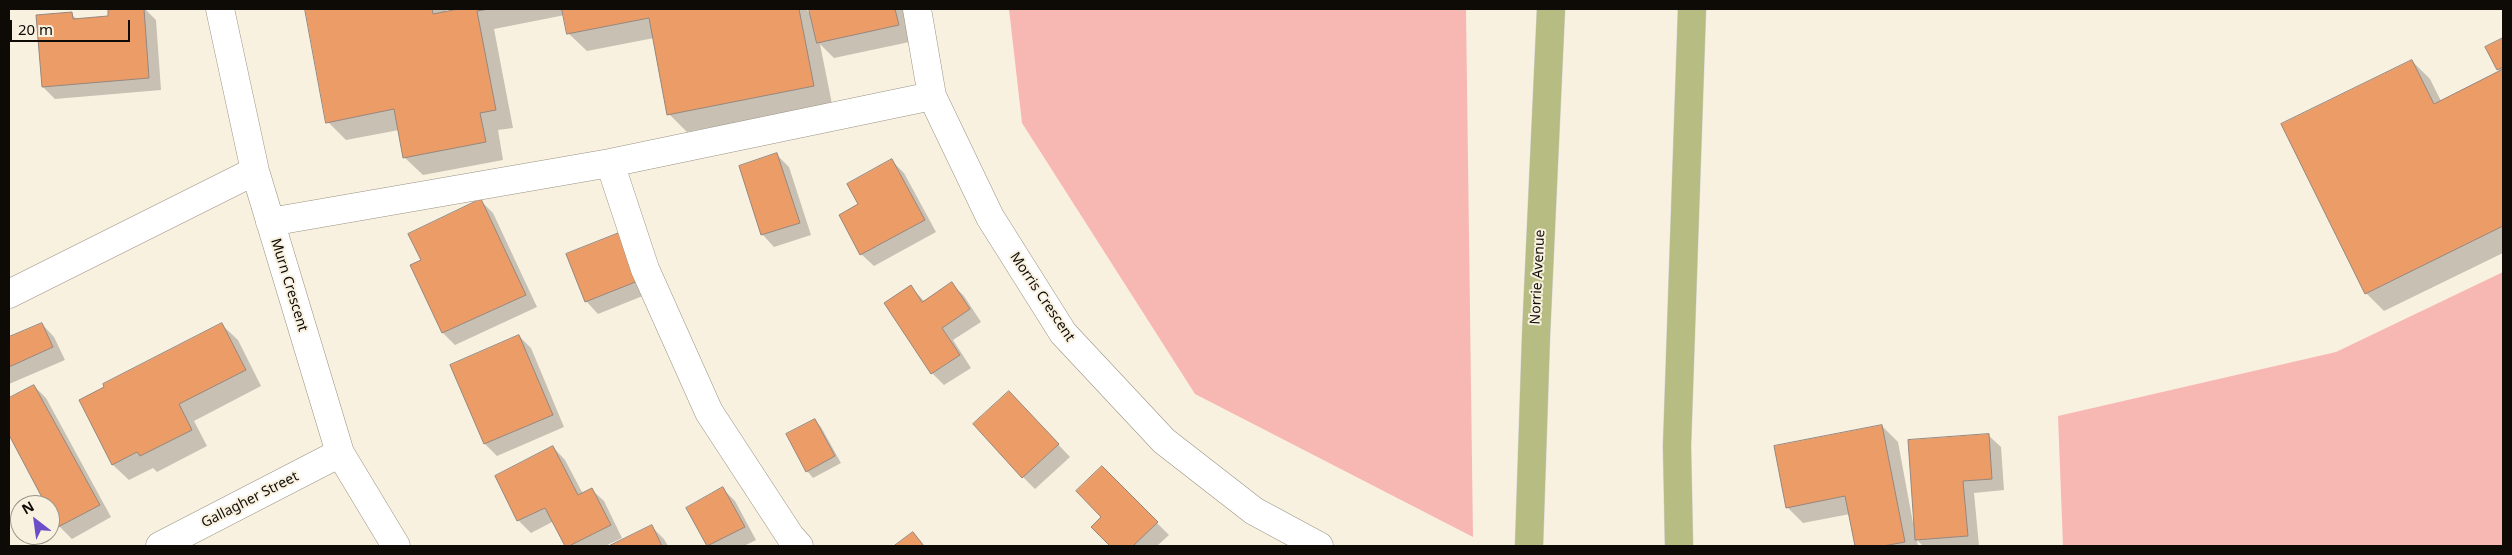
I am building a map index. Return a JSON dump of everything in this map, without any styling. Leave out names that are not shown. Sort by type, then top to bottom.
[{"type":"main road","name":"Norrie Avenue","points":[[1529,546],[1536,336],[1551,9]]},
{"type":"main road","points":[[1679,546],[1677,446],[1692,9]]},
{"type":"street","name":"Murn Crescent","points":[[220,9],[255,171],[340,453],[396,546]]},
{"type":"street","name":"Morris Crescent","points":[[917,9],[932,96],[990,217],[1063,333],[1164,441],[1254,512],[1319,546]]},
{"type":"street","points":[[270,222],[610,163],[932,96]]},
{"type":"street","points":[[610,163],[645,269],[709,412],[790,536],[799,546]]},
{"type":"street","points":[[9,294],[255,171]]},
{"type":"street","name":"Gallagher Street","points":[[160,546],[340,453]]},
{"type":"shaded area","points":[[1009,9],[1466,9],[1473,537],[1195,394],[1022,123]]},
{"type":"shaded area","points":[[2503,272],[2503,546],[2063,546],[2058,416],[2336,352]]},
{"type":"building","points":[[144,9],[149,78],[42,87],[36,15],[72,12],[73,19],[108,16],[108,10]]},
{"type":"building","points":[[305,9],[432,9],[433,14],[458,9],[489,9],[477,11],[496,110],[480,113],[486,142],[403,158],[394,109],[326,123]]},
{"type":"building","points":[[562,9],[799,9],[814,86],[667,115],[649,18],[567,34]]},
{"type":"building","points":[[809,9],[895,9],[899,25],[817,43]]},
{"type":"building","points":[[2503,38],[2503,67],[2497,70],[2485,47]]},
{"type":"building","points":[[2412,60],[2434,104],[2503,69],[2503,226],[2365,294],[2281,124]]},
{"type":"building","points":[[777,153],[800,223],[761,235],[739,166]]},
{"type":"building","points":[[892,159],[925,220],[860,255],[839,215],[858,204],[847,184]]},
{"type":"building","points":[[481,199],[526,295],[442,333],[410,265],[421,260],[408,234]]},
{"type":"building","points":[[624,231],[643,279],[585,302],[566,254]]},
{"type":"building","points":[[952,282],[970,309],[942,328],[960,355],[931,374],[884,303],[911,285],[922,302]]},
{"type":"building","points":[[42,323],[53,347],[9,367],[9,337]]},
{"type":"building","points":[[222,323],[246,370],[179,404],[192,430],[140,456],[137,452],[112,465],[79,400],[104,387],[103,384]]},
{"type":"building","points":[[519,335],[553,415],[484,444],[450,365]]},
{"type":"building","points":[[34,385],[100,505],[60,526],[60,495],[41,495],[9,435],[9,398]]},
{"type":"building","points":[[1009,391],[1059,444],[1022,478],[973,424]]},
{"type":"building","points":[[815,419],[835,456],[806,472],[786,434]]},
{"type":"building","points":[[1882,425],[1905,542],[1883,546],[1855,546],[1845,496],[1786,508],[1774,446]]},
{"type":"building","points":[[1989,434],[1992,479],[1963,481],[1968,536],[1915,540],[1908,440]]},
{"type":"building","points":[[553,446],[578,495],[592,488],[611,525],[569,546],[565,546],[545,508],[517,521],[495,476]]},
{"type":"building","points":[[1102,466],[1158,522],[1133,546],[1110,546],[1091,527],[1101,517],[1076,491]]},
{"type":"building","points":[[723,487],[745,527],[707,546],[686,508]]},
{"type":"building","points":[[652,525],[662,546],[609,546]]},
{"type":"building","points":[[913,532],[924,546],[894,546]]}]
